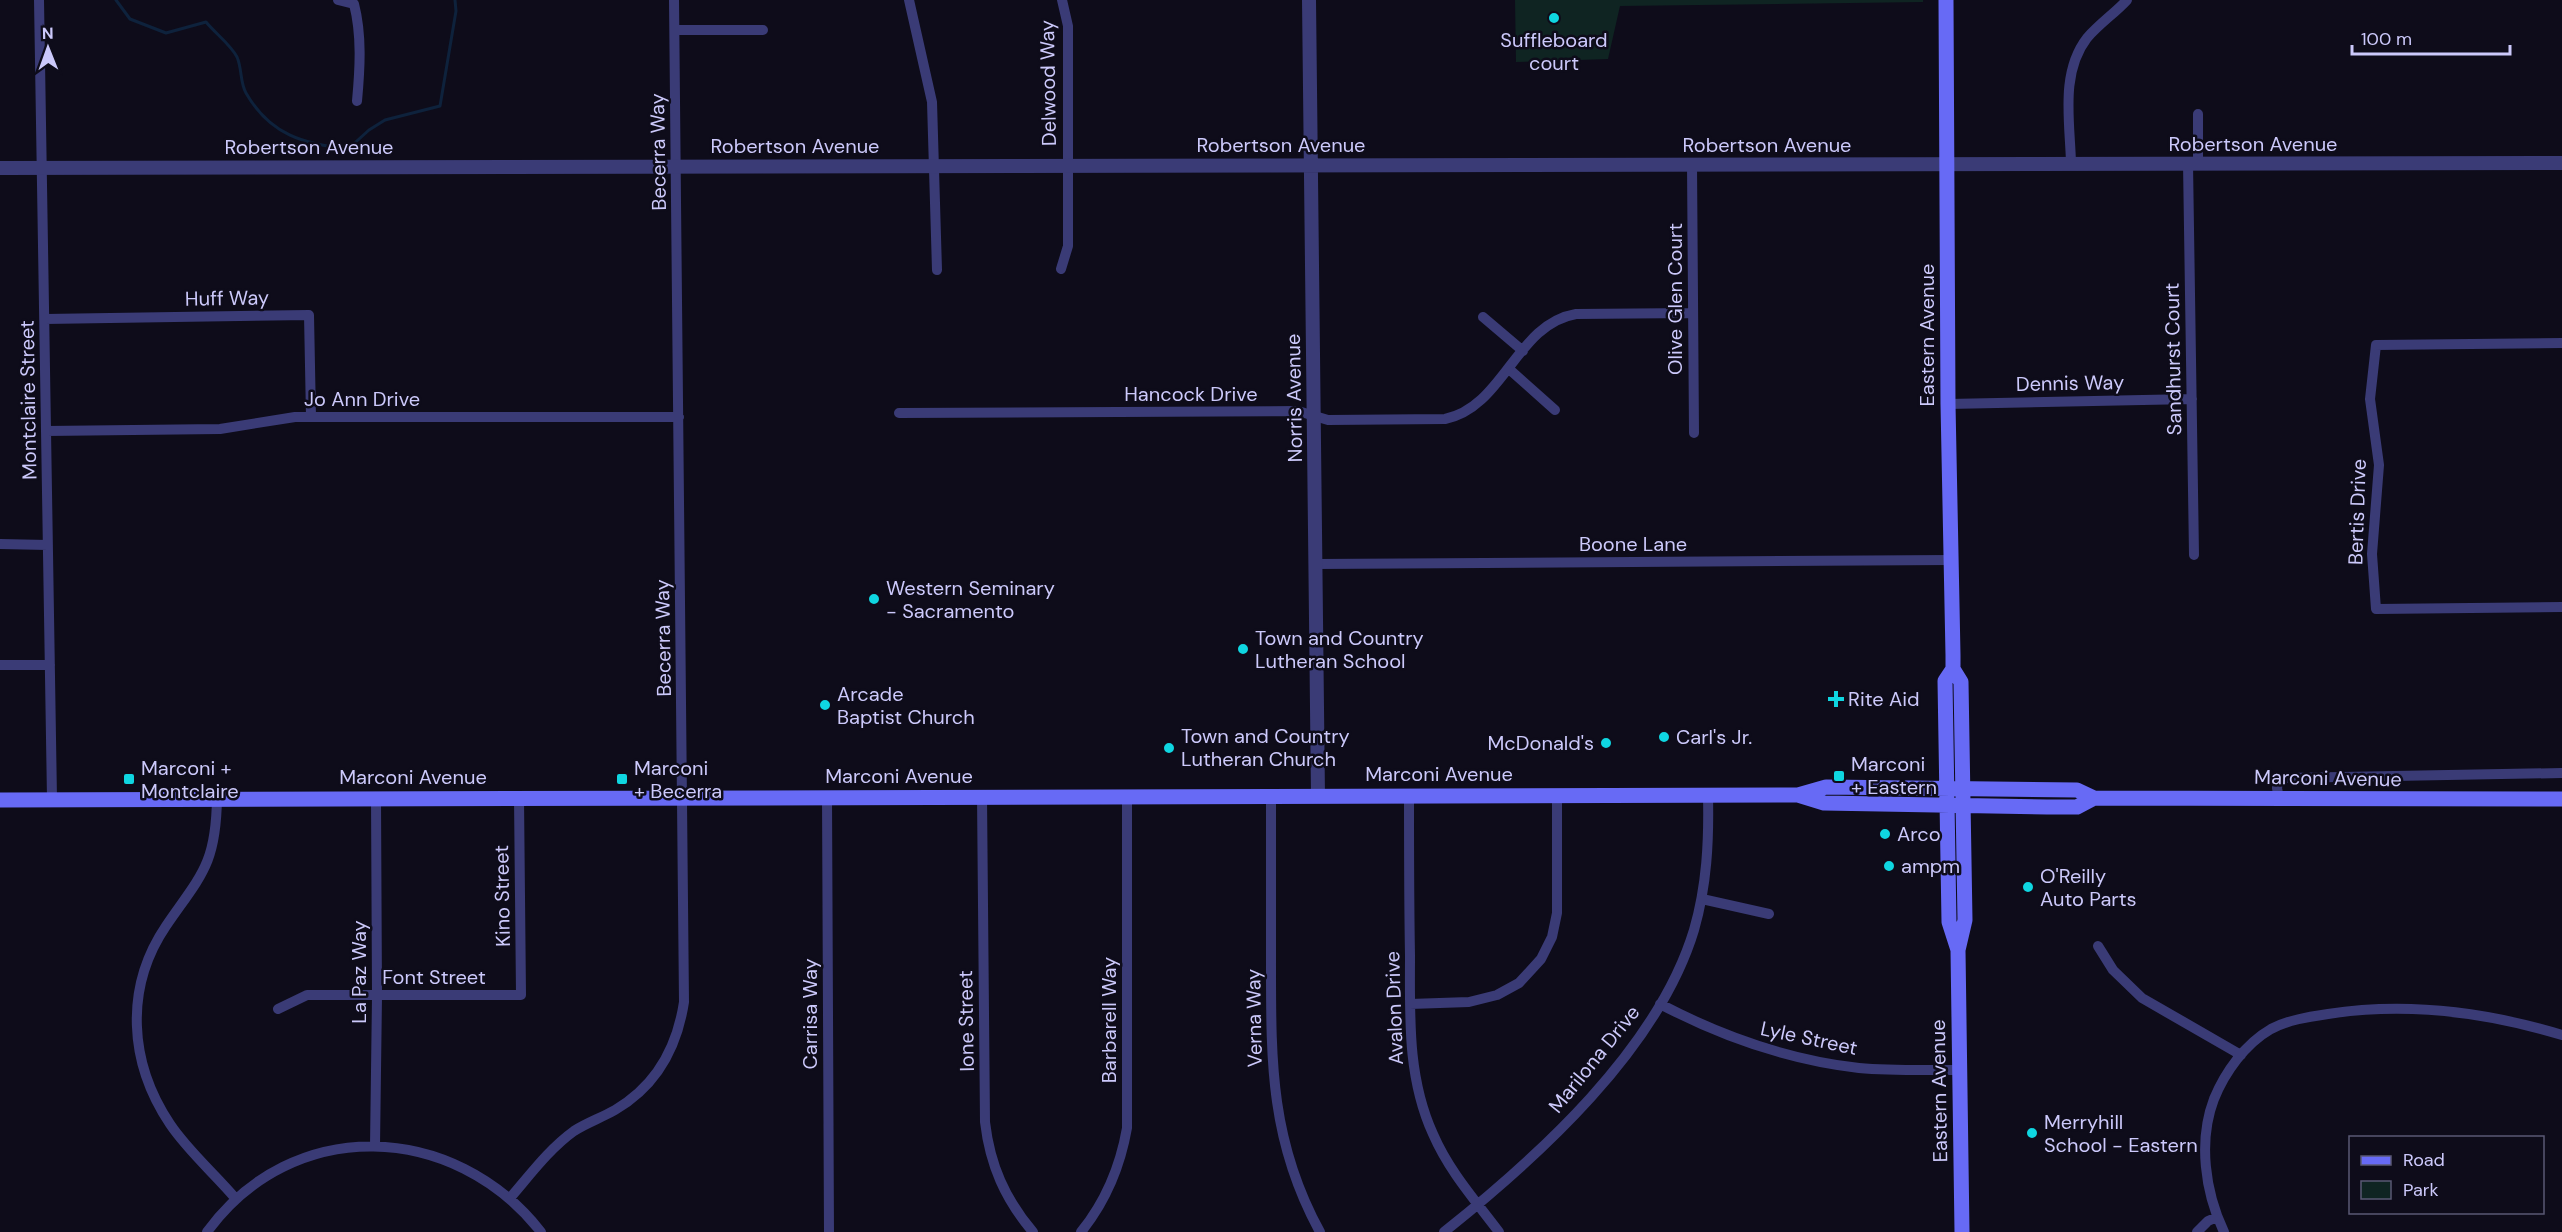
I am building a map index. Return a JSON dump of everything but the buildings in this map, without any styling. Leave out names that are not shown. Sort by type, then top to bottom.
[{"type":"main road","name":"Eastern Avenue","points":[[1947,0],[1948,404],[1953,669],[1961,682],[1965,920],[1958,950],[1962,1232]]},
{"type":"main road","name":"Eastern Avenue","points":[[1953,669],[1945,681],[1949,922],[1958,950]]},
{"type":"main road","name":"Marconi Avenue","points":[[0,800],[1798,795],[1826,787],[2077,790],[2094,798],[2562,799]]},
{"type":"main road","name":"Marconi Avenue","points":[[1798,795],[1824,803],[1947,806],[2077,807],[2094,798]]},
{"type":"street","name":"Montclaire Street","points":[[39,0],[52,799]]},
{"type":"street","points":[[338,0],[354,4],[357,15],[360,62],[357,101]]},
{"type":"street","name":"Becerra Way","points":[[510,1198],[560,1142],[575,1130],[611,1112],[635,1096],[651,1081],[671,1051],[681,1023],[684,1002],[674,0]]},
{"type":"street","points":[[909,0],[932,102],[938,270]]},
{"type":"street","name":"Delwood Way","points":[[1061,268],[1068,246],[1068,26],[1062,0]]},
{"type":"street","name":"Norris Avenue","points":[[1309,0],[1318,795]]},
{"type":"street","points":[[2071,163],[2069,99],[2073,67],[2088,38],[2127,0]]},
{"type":"street","points":[[675,30],[764,30]]},
{"type":"street","name":"Sandhurst Court","points":[[2194,555],[2193,163],[2198,114]]},
{"type":"street","name":"Robertson Avenue","points":[[0,168],[2562,163]]},
{"type":"street","name":"Olive Glen Court","points":[[1692,164],[1694,433]]},
{"type":"street","name":"Hancock Drive","points":[[898,413],[1298,411],[1328,420],[1452,418],[1478,404],[1522,351],[1549,325],[1569,315],[1693,313]]},
{"type":"street","name":"Huff Way","points":[[45,319],[309,315],[311,417]]},
{"type":"street","points":[[1483,318],[1522,351]]},
{"type":"street","name":"Bertis Drive","points":[[2562,343],[2376,345],[2370,399],[2379,465],[2372,554],[2376,609],[2562,607]]},
{"type":"street","points":[[1509,369],[1555,410]]},
{"type":"street","name":"Dennis Way","points":[[1948,404],[2192,399]]},
{"type":"street","name":"Jo Ann Drive","points":[[46,430],[220,429],[287,418],[311,417],[679,417]]},
{"type":"street","points":[[0,544],[48,545]]},
{"type":"street","name":"Boone Lane","points":[[1316,564],[1951,560]]},
{"type":"street","points":[[0,665],[50,665]]},
{"type":"street","points":[[2279,799],[2277,788],[2279,778],[2562,773]]},
{"type":"street","name":"Avalon Drive","points":[[1408,795],[1411,1052],[1422,1107],[1445,1159],[1499,1232]]},
{"type":"street","points":[[1410,1004],[1469,1002],[1497,995],[1519,983],[1541,959],[1552,937],[1557,913],[1557,795]]},
{"type":"street","name":"Marilona Drive","points":[[1444,1232],[1515,1173],[1580,1108],[1620,1061],[1660,1004],[1686,952],[1702,899],[1708,854],[1708,795]]},
{"type":"street","name":"Ione Street","points":[[981,796],[987,1140],[996,1176],[1004,1192],[1019,1216],[1033,1232]]},
{"type":"street","name":"Barbarell Way","points":[[1081,1232],[1111,1186],[1127,1128],[1127,796]]},
{"type":"street","name":"Verna Way","points":[[1271,796],[1271,1041],[1274,1095],[1286,1149],[1297,1183],[1320,1232]]},
{"type":"street","name":"Carrisa Way","points":[[827,797],[829,1232]]},
{"type":"street","points":[[217,798],[216,832],[210,857],[194,888],[166,926],[149,956],[138,990],[135,1022],[143,1068],[160,1108],[180,1136],[236,1199]]},
{"type":"street","name":"La Paz Way","points":[[375,1146],[376,798]]},
{"type":"street","name":"Kino Street","points":[[519,798],[521,995]]},
{"type":"street","points":[[1702,899],[1768,914]]},
{"type":"street","points":[[2098,946],[2114,970],[2130,988],[2156,1007],[2241,1055]]},
{"type":"street","name":"Font Street","points":[[278,1009],[307,995],[521,995]]},
{"type":"street","name":"Lyle Street","points":[[1660,1004],[1723,1034],[1790,1056],[1860,1068],[1960,1070]]},
{"type":"street","points":[[2224,1232],[2217,1217],[2206,1162],[2206,1128],[2217,1091],[2241,1055],[2266,1032],[2289,1021],[2342,1012],[2408,1009],[2473,1014],[2562,1035]]},
{"type":"street","points":[[207,1232],[236,1199],[256,1184],[293,1163],[334,1150],[375,1146],[420,1152],[474,1172],[510,1198],[541,1232]]},
{"type":"street","points":[[2197,1232],[2208,1221],[2217,1217]]},
{"type":"green space","points":[[1515,0],[1923,0],[1923,2],[1620,6],[1608,59],[1516,62]]},
{"type":"waterway","points":[[116,0],[130,19],[166,33],[206,22],[237,57],[244,89],[266,119],[277,128],[303,140],[348,149],[369,130],[385,120],[440,106],[456,11],[455,0]]},
{"type":"place","name":"Suffleboard court","points":[[1554,18]]},
{"type":"place","name":"Western Seminary - Sacramento","points":[[874,599]]},
{"type":"place","name":"Town and Country Lutheran School","points":[[1243,649]]},
{"type":"place","name":"Rite Aid","points":[[1836,699]]},
{"type":"place","name":"Arcade Baptist Church","points":[[825,705]]},
{"type":"place","name":"Carl's Jr.","points":[[1664,737]]},
{"type":"place","name":"McDonald's","points":[[1606,743]]},
{"type":"place","name":"Town and Country Lutheran Church","points":[[1169,748]]},
{"type":"place","name":"Marconi + Eastern","points":[[1839,776]]},
{"type":"place","name":"Marconi + Montclaire","points":[[129,779]]},
{"type":"place","name":"Marconi + Becerra","points":[[622,779]]},
{"type":"place","name":"Arco","points":[[1885,834]]},
{"type":"place","name":"ampm","points":[[1889,866]]},
{"type":"place","name":"O'Reilly Auto Parts","points":[[2028,887]]},
{"type":"place","name":"Merryhill School - Eastern","points":[[2032,1133]]}]
